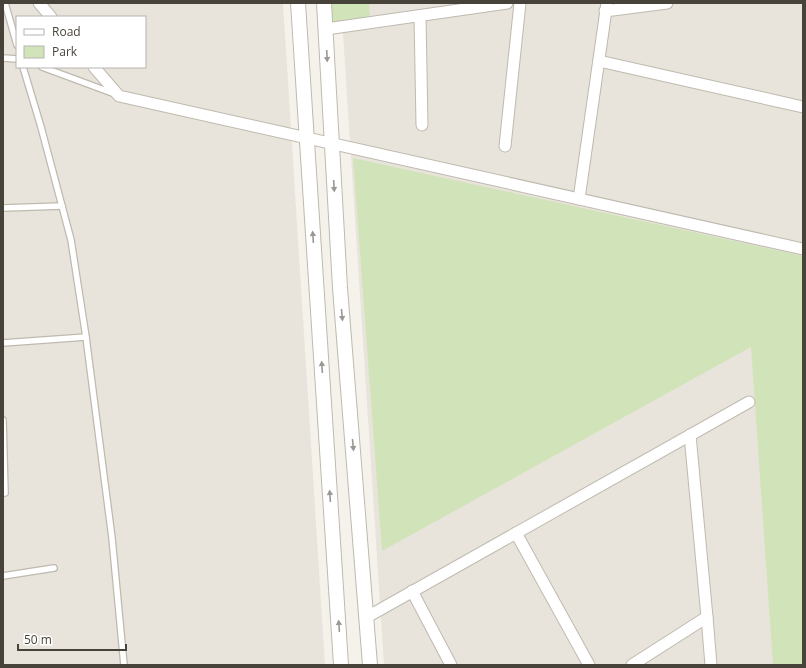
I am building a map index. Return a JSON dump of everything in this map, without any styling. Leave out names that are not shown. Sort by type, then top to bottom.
[{"type":"street","points":[[39,3],[50,16]]},
{"type":"street","points":[[298,3],[341,665]]},
{"type":"street","points":[[324,3],[340,288],[370,665]]},
{"type":"street","points":[[326,30],[507,3]]},
{"type":"street","points":[[505,146],[520,3]]},
{"type":"street","points":[[579,199],[606,7],[667,3]]},
{"type":"street","points":[[420,16],[422,126]]},
{"type":"street","points":[[599,61],[803,107]]},
{"type":"street","points":[[95,68],[119,96],[803,249]]},
{"type":"street","points":[[367,617],[749,402]]},
{"type":"street","points":[[690,436],[711,665]]},
{"type":"street","points":[[516,533],[589,665]]},
{"type":"street","points":[[412,591],[451,665]]},
{"type":"street","points":[[632,665],[707,617]]},
{"type":"lane","points":[[5,3],[16,42]]},
{"type":"lane","points":[[3,58],[16,59]]},
{"type":"lane","points":[[23,68],[41,127],[71,240],[86,337],[112,538],[124,665]]},
{"type":"lane","points":[[45,68],[119,96]]},
{"type":"lane","points":[[3,208],[62,206]]},
{"type":"lane","points":[[3,343],[86,337]]},
{"type":"lane","points":[[3,420],[5,493]]},
{"type":"lane","points":[[3,576],[54,568]]},
{"type":"shaded area","points":[[3,3],[283,3],[325,665],[3,665]]},
{"type":"shaded area","points":[[341,3],[803,3],[803,665],[384,665]]},
{"type":"green space","points":[[328,3],[369,3],[370,18],[330,24]]},
{"type":"green space","points":[[353,158],[803,256],[803,665],[773,665],[751,347],[382,551]]}]
